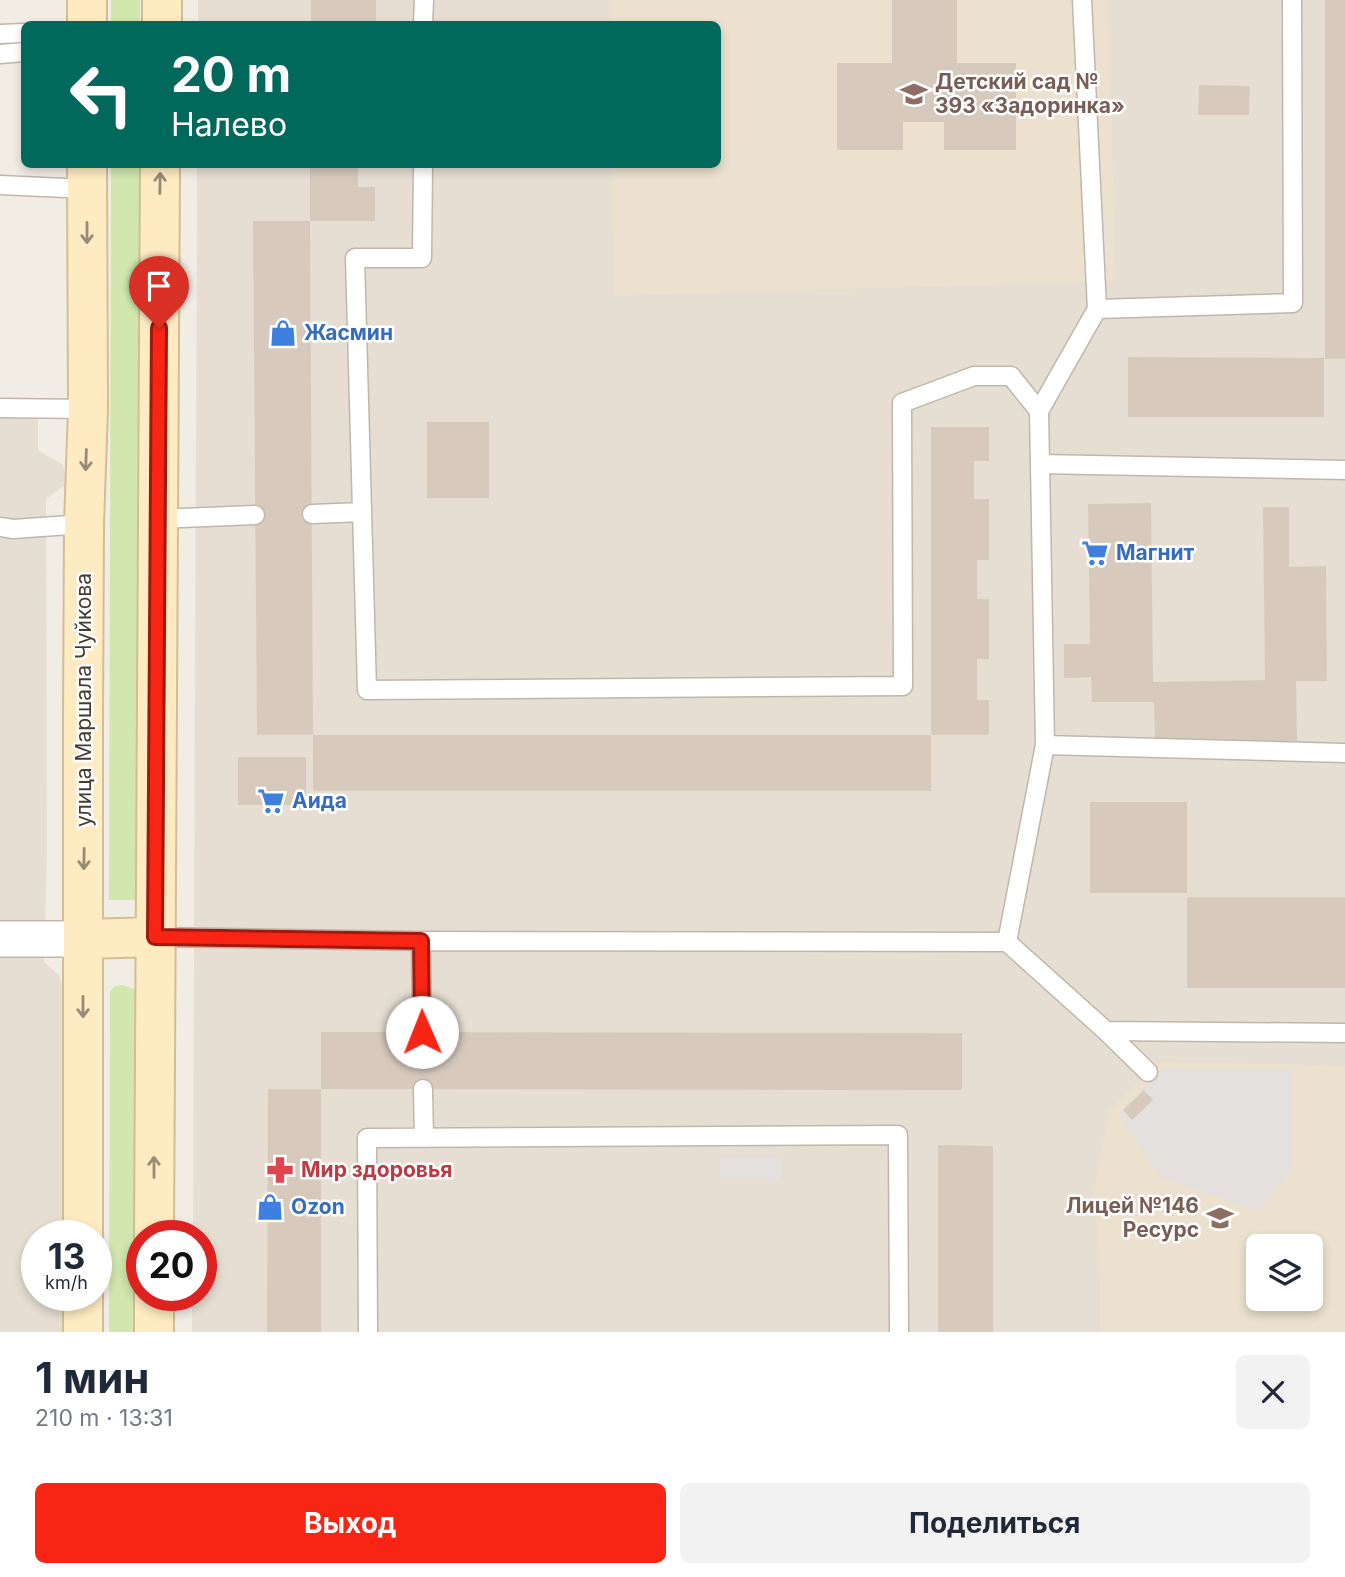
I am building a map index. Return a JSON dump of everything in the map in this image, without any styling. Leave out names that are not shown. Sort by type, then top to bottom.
[{"type":"main road","points":[[87,0],[87,21]]},
{"type":"main road","points":[[162,0],[162,21]]},
{"type":"main road","points":[[154,1220],[160,168]]},
{"type":"main road","name":"улица Маршала Чуйкова","points":[[83,1220],[87,177]]},
{"type":"main road","points":[[83,939],[155,937]]},
{"type":"main road","points":[[83,1311],[83,1332]]},
{"type":"main road","points":[[154,1311],[154,1332]]},
{"type":"street","points":[[0,939],[83,939]]},
{"type":"lane","points":[[424,0],[424,21]]},
{"type":"lane","points":[[1007,942],[1045,745],[1039,411],[1097,309],[1082,0]]},
{"type":"lane","points":[[1097,309],[1293,303],[1292,0]]},
{"type":"lane","points":[[0,34],[21,33]]},
{"type":"lane","points":[[0,54],[21,52]]},
{"type":"lane","points":[[423,168],[422,258],[355,258],[367,690],[903,686],[902,402],[974,376],[1010,376],[1039,411]]},
{"type":"lane","points":[[0,186],[87,177]]},
{"type":"lane","points":[[0,408],[88,408]]},
{"type":"lane","points":[[1040,464],[1345,470]]},
{"type":"lane","points":[[312,514],[362,512]]},
{"type":"lane","points":[[157,519],[255,515]]},
{"type":"lane","points":[[0,527],[13,529],[84,524]]},
{"type":"lane","points":[[1045,745],[1345,753]]},
{"type":"lane","points":[[155,937],[421,941],[1007,942],[1148,1072]]},
{"type":"lane","points":[[421,941],[422,1032]]},
{"type":"lane","points":[[1106,1031],[1345,1033]]},
{"type":"lane","points":[[423,1089],[424,1138]]},
{"type":"lane","points":[[368,1332],[367,1139],[898,1135],[899,1332]]},
{"type":"shaded area","points":[[198,0],[1345,0],[1345,1332],[192,1332],[192,1311],[217,1311],[217,1220],[193,1220],[197,168],[721,168],[721,21],[198,21]]},
{"type":"shaded area","name":"Детский сад № 393 «Задоринка»","points":[[610,0],[1108,0],[1116,281],[613,296],[612,168],[721,168],[721,21],[611,21]]},
{"type":"shaded area","points":[[0,414],[38,414],[38,450],[63,465],[65,474],[64,486],[46,499],[47,851],[44,962],[59,975],[65,993],[65,1220],[21,1220],[21,1311],[65,1311],[65,1332],[0,1332]]},
{"type":"shaded area","name":"Лицей №146 Ресурс","points":[[1160,1062],[1345,1067],[1345,1332],[1100,1332],[1100,1280],[1094,1189],[1109,1110]]},
{"type":"shaded area","points":[[1164,1069],[1292,1069],[1291,1170],[1259,1211],[1162,1178],[1118,1114]]},
{"type":"shaded area","points":[[720,1158],[781,1158],[782,1180],[720,1180]]},
{"type":"green space","points":[[111,0],[140,0],[140,21],[111,21]]},
{"type":"green space","points":[[111,168],[140,168],[138,900],[109,900]]},
{"type":"green space","points":[[123,985],[135,989],[134,1220],[126,1220],[126,1311],[134,1311],[134,1332],[109,1332],[109,1311],[112,1311],[112,1220],[109,1220],[110,991],[115,986]]},
{"type":"building","points":[[311,0],[376,0],[376,21],[311,21]]},
{"type":"building","points":[[892,0],[957,0],[957,63],[1016,63],[1016,150],[944,150],[944,122],[903,122],[903,150],[837,150],[837,63],[892,63]]},
{"type":"building","points":[[1325,0],[1345,0],[1345,359],[1325,359]]},
{"type":"building","points":[[1199,85],[1250,86],[1249,115],[1198,115]]},
{"type":"building","points":[[310,168],[358,168],[358,187],[375,187],[375,221],[310,221]]},
{"type":"building","points":[[253,221],[310,221],[313,735],[257,735]]},
{"type":"building","points":[[1128,357],[1324,358],[1324,417],[1128,417]]},
{"type":"building","points":[[427,422],[489,422],[489,498],[427,498]]},
{"type":"building","points":[[931,427],[989,427],[989,461],[974,461],[974,499],[989,499],[989,560],[977,560],[977,599],[989,599],[989,659],[977,659],[977,700],[989,700],[989,735],[931,735]]},
{"type":"building","points":[[1151,503],[1153,682],[1265,680],[1263,507],[1289,507],[1289,567],[1326,566],[1327,681],[1296,681],[1297,741],[1155,742],[1154,702],[1092,702],[1091,677],[1064,678],[1064,644],[1090,644],[1088,504]]},
{"type":"building","points":[[313,735],[931,735],[931,791],[313,791]]},
{"type":"building","points":[[238,757],[306,757],[306,805],[238,805]]},
{"type":"building","points":[[1090,802],[1187,802],[1187,893],[1090,893]]},
{"type":"building","points":[[1187,897],[1345,897],[1345,988],[1187,988]]},
{"type":"building","points":[[321,1032],[962,1033],[962,1090],[321,1089]]},
{"type":"building","points":[[268,1089],[321,1089],[321,1332],[267,1332]]},
{"type":"building","points":[[1144,1090],[1153,1100],[1132,1120],[1123,1110]]},
{"type":"building","points":[[938,1145],[993,1146],[993,1332],[938,1332]]},
{"type":"place","name":"Детский сад № 393 «Задоринка»","points":[[914,94]]},
{"type":"place","name":"Жасмин","points":[[283,333]]},
{"type":"place","name":"Магнит","points":[[1095,553]]},
{"type":"place","name":"Аида","points":[[271,801]]},
{"type":"place","name":"Мир здоровья","points":[[280,1170]]},
{"type":"place","name":"Ozon","points":[[270,1207]]},
{"type":"place","name":"Лицей №146 Ресурс","points":[[1220,1218]]},
{"type":"route","points":[[159,328],[155,937],[421,941],[422,1032]]}]
